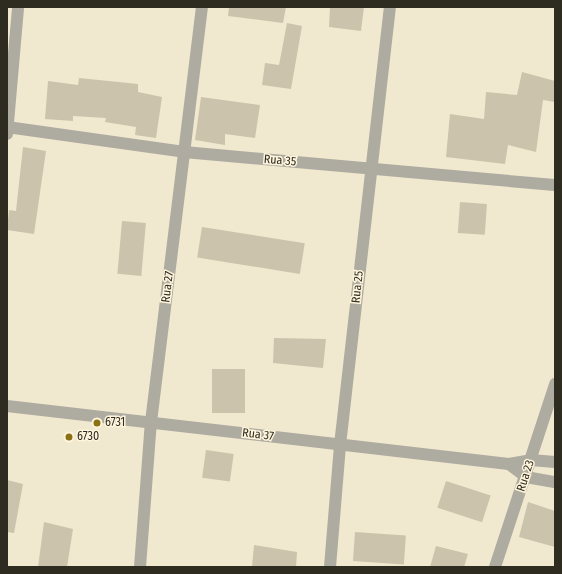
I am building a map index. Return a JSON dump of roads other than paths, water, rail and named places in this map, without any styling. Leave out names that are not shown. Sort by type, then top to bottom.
[{"type":"street","points":[[7,129],[18,7]]},
{"type":"street","name":"Rua 27","points":[[140,567],[151,422],[202,7]]},
{"type":"street","name":"Rua 25","points":[[330,567],[340,445],[390,7]]},
{"type":"street","name":"Rua 35","points":[[7,129],[184,152],[555,185]]},
{"type":"street","name":"Rua 23","points":[[495,567],[526,477],[555,384]]},
{"type":"street","name":"Rua 37","points":[[7,406],[509,464],[531,460],[555,462]]},
{"type":"street","points":[[509,464],[526,477],[555,482]]},
{"type":"place","name":"6731","points":[[97,423]]},
{"type":"place","name":"6730","points":[[69,437]]}]
